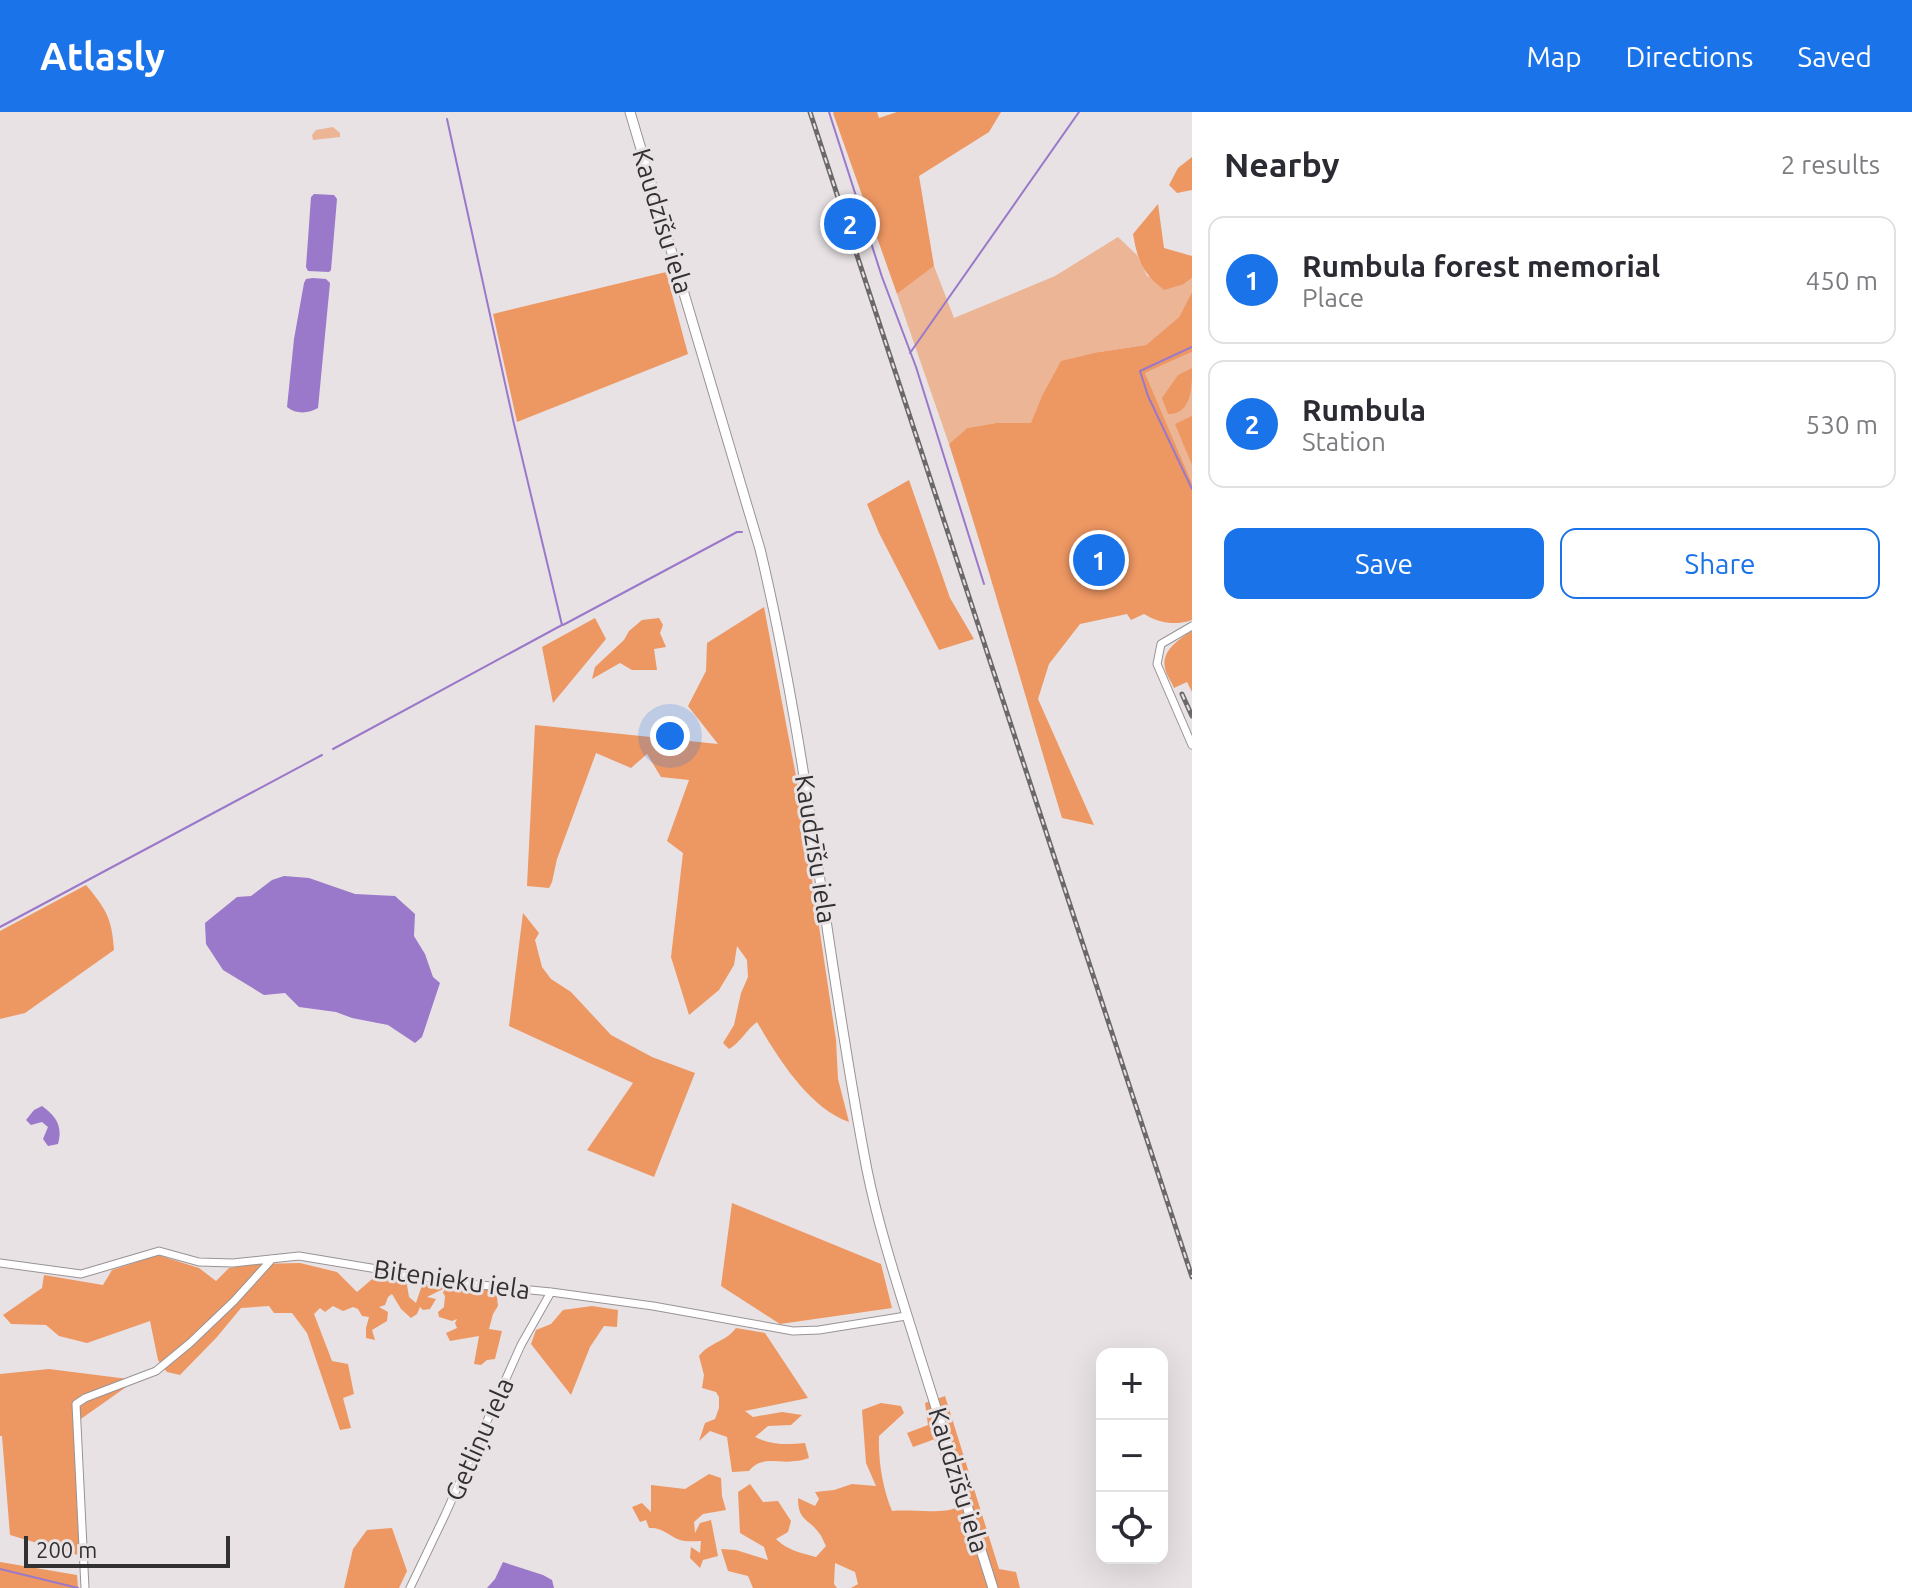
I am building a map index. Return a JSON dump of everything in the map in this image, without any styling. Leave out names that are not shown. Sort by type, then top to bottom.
[{"type":"street","name":"Kaudzīšu iela","points":[[630,112],[771,593],[801,749],[868,1171],[882,1230],[906,1316],[993,1588]]},
{"type":"street","points":[[1192,626],[1161,644],[1157,664],[1192,745]]},
{"type":"street","name":"Bitenieku iela","points":[[0,1263],[81,1274],[159,1251],[199,1262],[233,1263],[299,1256],[461,1283],[653,1306],[793,1331],[819,1330],[906,1316]]},
{"type":"street","points":[[85,1588],[76,1404],[156,1371],[234,1301],[272,1259]]},
{"type":"street","name":"Getliņu iela","points":[[410,1588],[521,1345],[551,1292]]},
{"type":"shaded area","points":[[877,112],[879,118],[897,112],[1001,112],[989,132],[919,176],[934,266],[897,294],[833,113]]},
{"type":"shaded area","points":[[333,127],[340,137],[313,140],[316,130]]},
{"type":"shaded area","points":[[1192,157],[1192,190],[1177,193],[1169,185],[1178,168]]},
{"type":"shaded area","points":[[314,194],[334,195],[337,199],[329,272],[308,271],[306,267],[311,197]]},
{"type":"shaded area","points":[[1158,204],[1164,248],[1192,256],[1192,278],[1164,290],[1142,266],[1133,234]]},
{"type":"shaded area","points":[[1118,237],[1137,255],[1147,276],[1184,284],[1192,278],[1192,292],[1179,317],[1146,345],[1099,352],[1041,398],[1031,424],[996,423],[967,428],[949,444],[897,294],[934,266],[954,318],[1055,276]]},
{"type":"shaded area","points":[[666,272],[688,354],[517,422],[493,314]]},
{"type":"shaded area","points":[[306,279],[326,279],[330,283],[318,408],[299,412],[287,407],[294,339],[304,283]]},
{"type":"shaded area","points":[[1192,292],[1192,352],[1145,373],[1192,483],[1192,620],[1167,623],[1144,614],[1131,620],[1127,614],[1080,624],[1049,664],[1038,699],[1094,825],[1062,818],[949,444],[967,428],[996,423],[1031,423],[1061,361],[1146,345],[1179,317]]},
{"type":"shaded area","points":[[1192,352],[1192,483],[1145,373]]},
{"type":"shaded area","points":[[1192,368],[1191,391],[1186,405],[1176,413],[1168,414],[1162,398],[1178,375]]},
{"type":"shaded area","points":[[1192,416],[1192,465],[1175,424]]},
{"type":"shaded area","points":[[909,480],[950,598],[974,639],[939,650],[867,504]]},
{"type":"shaded area","points":[[764,607],[799,792],[836,1040],[838,1079],[849,1122],[834,1115],[808,1094],[785,1066],[757,1022],[729,1049],[723,1043],[734,1025],[748,977],[747,960],[737,946],[734,965],[719,990],[689,1015],[671,957],[683,853],[667,841],[689,780],[661,777],[647,754],[631,768],[596,753],[549,888],[527,886],[535,725],[718,744],[688,706],[706,671],[707,643]]},
{"type":"shaded area","points":[[595,618],[606,639],[553,703],[542,647]]},
{"type":"shaded area","points":[[659,618],[663,625],[660,633],[666,647],[654,649],[657,670],[632,670],[620,663],[592,679],[595,667],[624,640],[629,631],[642,620]]},
{"type":"shaded area","points":[[1192,631],[1192,692],[1187,682],[1174,688],[1164,662],[1172,646]]},
{"type":"shaded area","points":[[284,876],[309,878],[355,894],[395,896],[415,914],[414,936],[425,954],[433,977],[440,983],[422,1037],[415,1043],[388,1025],[336,1012],[299,1007],[285,993],[264,995],[223,970],[206,944],[205,923],[237,897],[251,896],[272,880]]},
{"type":"shaded area","points":[[86,885],[107,914],[114,950],[25,1013],[0,1019],[0,931]]},
{"type":"shaded area","points":[[523,913],[539,933],[535,940],[542,967],[551,979],[571,992],[611,1035],[652,1057],[695,1073],[654,1177],[587,1150],[633,1083],[509,1026]]},
{"type":"shaded area","points":[[42,1106],[57,1122],[60,1132],[58,1144],[48,1146],[43,1139],[48,1127],[42,1122],[31,1125],[26,1120]]},
{"type":"shaded area","points":[[732,1203],[881,1264],[892,1308],[780,1324],[721,1286]]},
{"type":"shaded area","points":[[158,1255],[199,1268],[216,1281],[229,1268],[300,1263],[337,1272],[357,1292],[378,1274],[406,1279],[409,1297],[416,1303],[422,1285],[450,1283],[496,1289],[498,1306],[489,1329],[502,1331],[495,1359],[481,1365],[474,1364],[479,1336],[450,1341],[446,1333],[457,1328],[457,1319],[452,1321],[439,1317],[438,1312],[444,1307],[445,1288],[427,1297],[436,1299],[430,1309],[420,1307],[411,1318],[392,1294],[385,1305],[379,1307],[388,1312],[387,1321],[372,1330],[375,1340],[366,1338],[369,1317],[362,1316],[358,1309],[353,1307],[343,1311],[333,1306],[325,1312],[320,1308],[314,1314],[332,1361],[348,1364],[354,1394],[343,1398],[351,1428],[340,1430],[307,1333],[292,1313],[274,1313],[269,1306],[241,1308],[180,1375],[167,1372],[158,1360],[150,1321],[87,1343],[59,1336],[46,1325],[11,1324],[3,1315],[42,1288],[44,1275],[103,1285],[112,1270]]},
{"type":"shaded area","points":[[592,1306],[618,1310],[617,1327],[604,1326],[590,1347],[571,1395],[531,1344],[536,1330],[551,1324],[563,1310]]},
{"type":"shaded area","points":[[736,1328],[765,1333],[808,1398],[745,1411],[753,1417],[782,1412],[802,1415],[791,1425],[768,1426],[755,1437],[780,1444],[805,1443],[809,1458],[759,1463],[749,1471],[732,1472],[727,1437],[710,1431],[699,1441],[705,1423],[715,1419],[719,1397],[716,1392],[702,1388],[704,1375],[699,1356]]},
{"type":"shaded area","points":[[49,1369],[136,1380],[78,1421],[75,1462],[81,1556],[10,1535],[0,1436],[0,1374]]},
{"type":"shaded area","points":[[945,1396],[999,1569],[1016,1572],[1020,1588],[851,1588],[858,1584],[855,1572],[835,1563],[834,1584],[837,1588],[753,1588],[748,1576],[728,1571],[721,1549],[736,1550],[768,1560],[764,1547],[740,1533],[738,1492],[750,1484],[763,1502],[778,1501],[791,1521],[788,1532],[776,1539],[790,1548],[816,1557],[826,1546],[820,1534],[802,1515],[798,1498],[815,1506],[819,1499],[815,1492],[852,1484],[876,1486],[866,1463],[862,1410],[881,1403],[901,1406],[904,1413],[879,1436],[882,1475],[892,1511],[935,1511],[957,1507],[935,1439],[913,1447],[907,1433],[928,1425],[925,1403]]},
{"type":"shaded area","points":[[709,1474],[721,1478],[726,1510],[703,1514],[694,1522],[695,1533],[700,1523],[711,1520],[718,1556],[703,1560],[700,1568],[690,1558],[691,1547],[700,1553],[701,1541],[682,1541],[662,1530],[649,1528],[646,1520],[640,1522],[632,1507],[642,1503],[651,1512],[651,1485],[685,1489]]},
{"type":"shaded area","points":[[392,1528],[407,1571],[399,1588],[344,1588],[353,1549],[367,1530]]},
{"type":"shaded area","points":[[0,1562],[77,1575],[78,1588],[0,1588]]},
{"type":"shaded area","points":[[503,1562],[543,1575],[552,1580],[554,1588],[487,1588]]},
{"type":"waterway","points":[[829,112],[882,277],[916,367],[984,584]]},
{"type":"waterway","points":[[910,353],[1079,112]]},
{"type":"waterway","points":[[333,749],[562,625],[447,119]]},
{"type":"waterway","points":[[1192,347],[1140,371],[1148,396],[1192,489]]},
{"type":"waterway","points":[[563,625],[742,532]]},
{"type":"waterway","points":[[0,927],[322,755]]},
{"type":"waterway","points":[[0,1569],[78,1588]]},
{"type":"railway","points":[[810,112],[1192,1277]]},
{"type":"railway","points":[[1182,694],[1192,716]]},
{"type":"place","name":"Rumbula","points":[[850,224]]},
{"type":"place","name":"Rumbula forest memorial","points":[[1099,560]]}]
